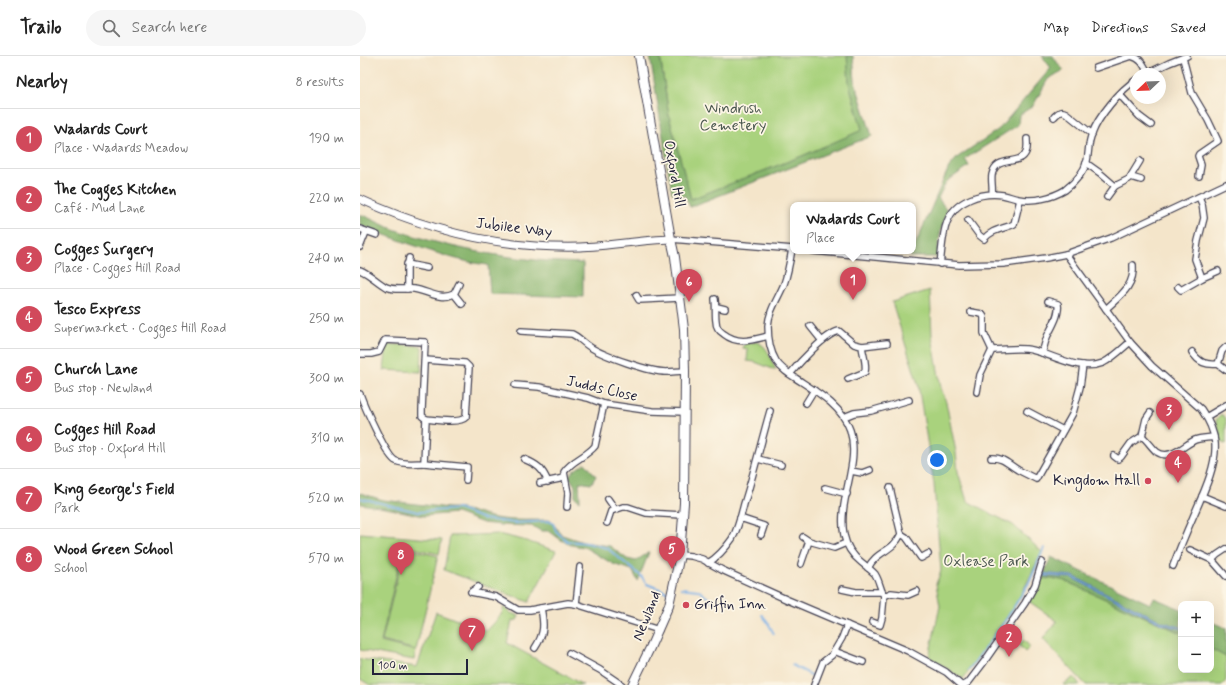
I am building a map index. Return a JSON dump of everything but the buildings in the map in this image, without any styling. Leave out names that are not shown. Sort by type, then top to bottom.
[{"type":"main road","name":"Oxford Hill","points":[[639,56],[670,239],[675,257],[684,329],[684,503],[680,555]]},
{"type":"main road","name":"Newland","points":[[632,685],[659,630],[669,605],[680,555]]},
{"type":"street","points":[[1096,68],[1131,56],[1138,58],[1145,68]]},
{"type":"street","points":[[1159,68],[1185,57],[1192,92],[1218,141],[1199,154],[1198,156],[1201,168],[1199,176]]},
{"type":"street","points":[[940,264],[944,235],[949,217],[962,203],[992,194],[1020,200],[1035,200],[1058,194],[1070,186],[1075,181],[1086,163],[1092,134],[1100,120],[1130,85]]},
{"type":"street","points":[[1120,95],[1139,116],[1151,125]]},
{"type":"street","points":[[1054,117],[1058,112],[1062,111],[1092,134]]},
{"type":"street","points":[[992,194],[992,175],[996,167],[1004,161],[1015,160],[1024,155],[1027,150],[1027,139]]},
{"type":"street","points":[[1107,197],[1115,186],[1123,183],[1131,177],[1140,161]]},
{"type":"street","points":[[1086,163],[1115,186]]},
{"type":"street","points":[[1131,177],[1140,180]]},
{"type":"street","points":[[843,254],[940,264],[965,265],[1003,264],[1046,258],[1066,254],[1111,238],[1226,184]]},
{"type":"street","points":[[1199,197],[1202,204],[1204,218],[1195,259],[1202,278]]},
{"type":"street","name":"Jubilee Way","points":[[360,199],[397,215],[440,229],[487,240],[546,246],[579,247],[670,239]]},
{"type":"street","points":[[968,220],[979,235],[984,239],[994,231],[1014,224],[1020,200]]},
{"type":"street","points":[[360,229],[377,235]]},
{"type":"street","points":[[360,247],[366,232]]},
{"type":"street","points":[[670,239],[790,249]]},
{"type":"street","points":[[792,254],[786,279],[771,310],[768,336],[770,347],[777,363],[831,403],[844,417],[852,436],[853,446],[851,471],[843,514],[843,524],[846,543],[855,556],[879,581],[883,594],[882,618],[880,625],[872,622]]},
{"type":"street","points":[[1066,254],[1130,342],[1152,366],[1193,401],[1206,417],[1214,437],[1214,460],[1202,496],[1173,566]]},
{"type":"street","points":[[407,289],[409,258]]},
{"type":"street","points":[[408,264],[428,268]]},
{"type":"street","points":[[1106,309],[1126,291],[1131,280],[1133,265]]},
{"type":"street","points":[[360,270],[372,276],[388,288],[419,290],[444,297],[454,294],[459,284]]},
{"type":"street","points":[[1178,287],[1181,290],[1218,271]]},
{"type":"street","points":[[454,294],[462,304]]},
{"type":"street","points":[[636,295],[639,300],[680,298]]},
{"type":"street","points":[[715,299],[717,307],[715,319],[717,326],[721,332],[730,339],[739,342],[768,336]]},
{"type":"street","points":[[1042,353],[1046,338],[1059,308],[1058,304],[1048,301]]},
{"type":"street","points":[[717,307],[725,309]]},
{"type":"street","points":[[971,312],[982,314],[984,317],[984,333],[992,350],[980,376],[977,392]]},
{"type":"street","points":[[810,326],[822,341]]},
{"type":"street","points":[[520,331],[572,334],[579,337],[589,347],[608,356],[658,371],[685,371]]},
{"type":"street","points":[[790,374],[800,361],[822,341],[839,331],[846,339],[854,344],[862,346],[887,343]]},
{"type":"street","points":[[360,354],[379,352],[385,340],[425,342],[422,416],[426,419],[459,421],[465,419],[469,367],[466,363],[425,360]]},
{"type":"street","points":[[992,350],[1030,350],[1083,365],[1102,363],[1109,360],[1130,342]]},
{"type":"street","points":[[848,379],[865,372],[867,364],[862,346]]},
{"type":"street","points":[[1218,364],[1222,351],[1226,347]]},
{"type":"street","points":[[1192,352],[1202,363],[1206,365],[1218,364],[1226,370]]},
{"type":"street","points":[[991,458],[1002,459],[1014,468],[1036,479],[1073,413],[1080,388],[1083,365]]},
{"type":"street","name":"Judds Close","points":[[515,385],[539,387],[588,398],[604,404],[652,412],[685,412]]},
{"type":"street","points":[[806,403],[814,390]]},
{"type":"street","points":[[360,394],[368,414],[392,459],[401,462],[468,464],[466,480]]},
{"type":"street","points":[[844,417],[854,413],[871,411],[909,400]]},
{"type":"street","points":[[567,507],[568,493],[564,472],[568,466],[590,452],[595,446],[604,404]]},
{"type":"street","points":[[1206,417],[1226,404]]},
{"type":"street","points":[[708,563],[717,558],[732,538],[740,518],[758,459],[770,411]]},
{"type":"street","points":[[1027,411],[1063,430]]},
{"type":"street","points":[[1114,456],[1118,459],[1121,457],[1131,443],[1142,436],[1146,419],[1150,413]]},
{"type":"street","points":[[424,463],[426,419]]},
{"type":"street","points":[[1142,436],[1149,441],[1157,452],[1167,455],[1197,439],[1214,437]]},
{"type":"street","points":[[524,459],[537,464],[544,472],[548,482]]},
{"type":"street","points":[[758,459],[781,465]]},
{"type":"street","points":[[851,471],[862,472],[870,470]]},
{"type":"street","points":[[540,483],[564,478]]},
{"type":"street","points":[[824,488],[847,494]]},
{"type":"street","points":[[890,488],[901,534],[906,537],[921,558],[928,554]]},
{"type":"street","points":[[1202,496],[1226,506]]},
{"type":"street","points":[[608,499],[615,509]]},
{"type":"street","points":[[607,523],[611,511],[628,507],[646,513],[682,515]]},
{"type":"street","points":[[740,518],[764,526],[762,535]]},
{"type":"street","points":[[868,568],[874,559],[894,545],[901,534]]},
{"type":"street","points":[[803,537],[809,541],[834,548],[846,543]]},
{"type":"street","points":[[801,564],[809,541]]},
{"type":"street","points":[[1212,560],[1217,554],[1226,549]]},
{"type":"street","points":[[1190,550],[1212,560],[1226,576]]},
{"type":"street","points":[[680,555],[702,559],[708,563],[908,651],[946,672],[963,685],[968,682],[984,662],[1025,603],[1034,585],[1042,562]]},
{"type":"street","points":[[576,604],[580,567]]},
{"type":"street","points":[[478,587],[471,592],[496,597],[518,610],[541,608],[568,603],[576,604],[659,630]]},
{"type":"street","points":[[842,589],[856,592],[908,595],[917,591]]},
{"type":"street","points":[[535,648],[543,631],[541,608]]},
{"type":"street","points":[[814,685],[823,662],[832,655],[842,638],[847,625]]},
{"type":"street","points":[[834,650],[863,662]]},
{"type":"street","points":[[569,653],[600,670],[622,685]]},
{"type":"green space","points":[[650,56],[660,56],[669,116],[691,199],[802,156],[862,130],[849,84],[847,56],[853,56],[855,82],[872,136],[690,207],[685,196],[672,193]]},
{"type":"green space","name":"Windrush Cemetery","points":[[660,56],[853,56],[855,82],[869,128],[691,200],[669,116]]},
{"type":"green space","points":[[1042,56],[1053,56],[1064,70],[1048,79],[1033,106],[1019,115],[1018,125],[965,159],[969,166],[946,182],[938,198],[947,210],[940,234],[937,257],[910,257],[911,254],[916,254],[916,243],[949,167],[958,157],[999,129],[1051,68]]},
{"type":"green space","points":[[360,214],[387,227],[442,244],[488,254],[535,260],[583,263],[583,297],[490,294],[488,265],[449,257],[372,230],[360,225]]},
{"type":"green space","name":"Oxlease Park","points":[[930,290],[932,336],[941,388],[946,402],[956,452],[958,472],[967,501],[1013,525],[1042,552],[1017,603],[963,679],[929,657],[940,606],[936,584],[941,571],[934,484],[918,384],[892,302]]},
{"type":"green space","points":[[756,342],[766,349],[775,370],[755,362],[747,361],[748,349],[743,348],[744,344]]},
{"type":"green space","points":[[387,344],[421,346],[421,372],[384,370]]},
{"type":"green space","points":[[1221,414],[1226,418],[1226,444],[1222,443],[1216,420]]},
{"type":"green space","points":[[585,463],[596,476],[591,484],[579,482],[580,501],[575,497],[575,486],[569,476],[573,471]]},
{"type":"green space","points":[[360,493],[383,500],[462,509],[501,519],[550,520],[562,535],[583,542],[610,546],[627,559],[636,561],[649,552],[638,581],[632,570],[613,564],[584,547],[571,545],[549,531],[541,531],[532,526],[483,523],[456,513],[424,516],[361,504]]},
{"type":"green space","points":[[360,533],[442,540],[439,554],[403,546],[381,642],[416,651],[414,660],[360,650]]},
{"type":"green space","points":[[498,534],[523,540],[556,551],[529,602],[444,570],[450,536]]},
{"type":"green space","points":[[404,548],[438,556],[416,650],[382,641]]},
{"type":"green space","points":[[1051,557],[1150,604],[1154,598],[1178,608],[1178,632],[1063,580],[1042,578]]},
{"type":"green space","points":[[1042,578],[1063,580],[1178,632],[1178,673],[1214,673],[1214,651],[1226,657],[1226,681],[1222,685],[1086,685],[1043,639],[1057,621],[1027,600]]},
{"type":"green space","points":[[504,607],[511,613],[519,616],[517,620],[512,621],[507,643],[583,685],[370,685],[360,679],[360,659],[417,667],[436,612],[487,631],[499,617]]},
{"type":"green space","points":[[1214,623],[1226,628],[1226,657],[1214,651]]},
{"type":"green space","points":[[1024,640],[1030,647],[1025,652],[1019,645]]},
{"type":"green space","points":[[1074,677],[1080,685],[1063,685],[1064,684]]},
{"type":"water","points":[[1041,574],[1073,576],[1163,622],[1178,626],[1178,628],[1162,624],[1072,578],[1044,576]]},
{"type":"waterway","points":[[360,498],[418,512],[458,509],[484,519],[515,523],[548,521],[553,523],[556,531],[567,541],[587,543],[607,548],[641,576],[647,584],[667,592]]},
{"type":"waterway","points":[[968,671],[1007,618],[1030,581],[1044,548]]},
{"type":"waterway","points":[[681,588],[698,590],[712,601]]},
{"type":"waterway","points":[[762,615],[774,634]]},
{"type":"waterway","points":[[792,665],[815,677]]},
{"type":"place","name":"Wadards Court","points":[[853,300]]},
{"type":"place","name":"Cogges Hill Road","points":[[689,302]]},
{"type":"place","name":"Cogges Surgery","points":[[1169,430]]},
{"type":"place","name":"Kingdom Hall","points":[[1148,481]]},
{"type":"place","name":"Tesco Express","points":[[1178,483]]},
{"type":"place","name":"Church Lane","points":[[672,569]]},
{"type":"place","name":"Wood Green School","points":[[401,575]]},
{"type":"place","name":"Griffin Inn","points":[[686,605]]},
{"type":"place","name":"King George's Field","points":[[472,651]]},
{"type":"place","name":"The Cogges Kitchen","points":[[1009,657]]}]
